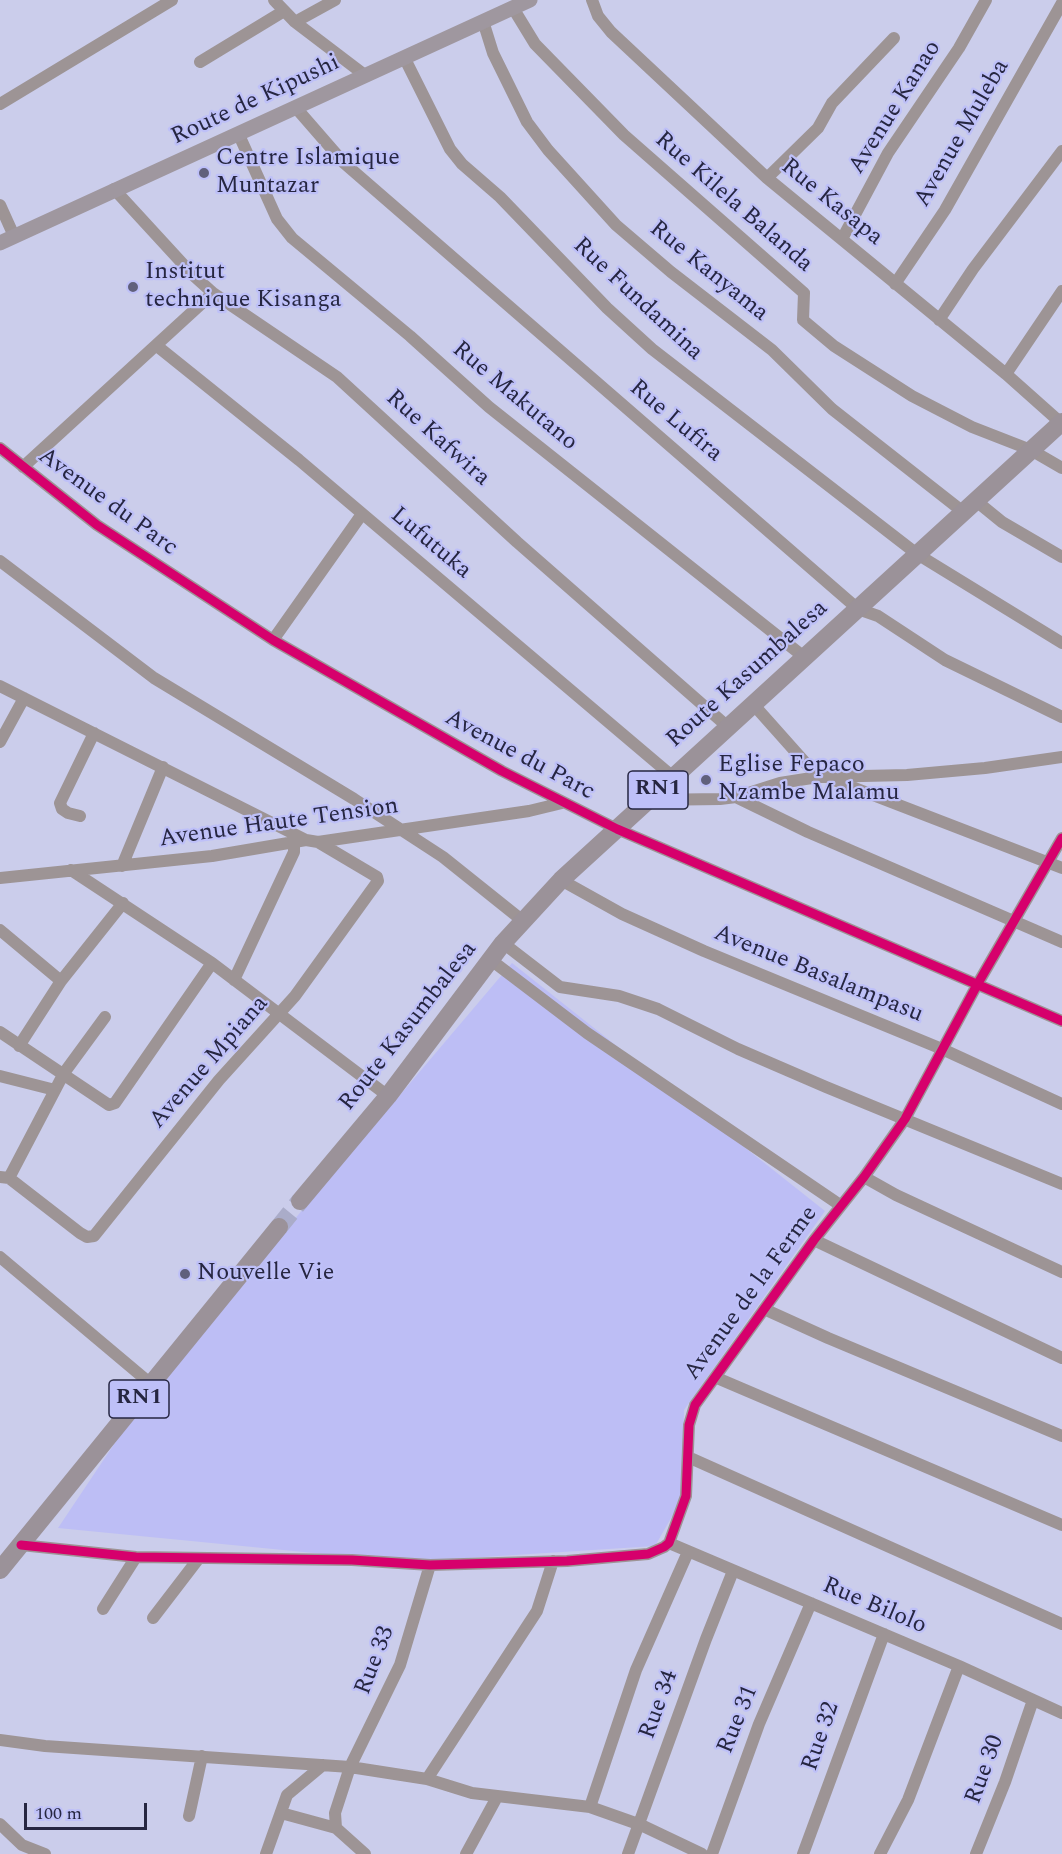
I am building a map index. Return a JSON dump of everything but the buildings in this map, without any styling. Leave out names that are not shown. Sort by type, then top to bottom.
[{"type":"highway","name":"Route Kasumbalesa","points":[[300,1201],[388,1096],[503,943],[561,880],[672,776],[1061,423]]},
{"type":"highway","name":"RN1","points":[[0,1570],[279,1227]]},
{"type":"main road","name":"Route de Kipushi","points":[[7,239],[114,189],[297,109],[530,0]]},
{"type":"street","points":[[0,104],[172,0]]},
{"type":"street","points":[[274,0],[296,22],[366,76]]},
{"type":"street","points":[[296,22],[335,0]]},
{"type":"street","name":"Rue Kasapa","points":[[592,0],[598,16],[611,32],[767,178],[1006,374],[1061,423]]},
{"type":"street","name":"Avenue Kanao","points":[[842,239],[888,153],[959,48],[986,0]]},
{"type":"street","name":"Avenue Muleba","points":[[895,284],[945,210],[1062,3]]},
{"type":"street","name":"Rue Kilela Balanda","points":[[513,8],[536,44],[610,121],[804,293],[803,320],[834,346],[912,396],[972,427],[1031,450]]},
{"type":"street","points":[[200,62],[284,11]]},
{"type":"street","name":"Rue Kanyama","points":[[483,21],[493,53],[527,122],[548,150],[616,225],[671,272],[772,350],[804,384],[840,415],[969,506]]},
{"type":"street","points":[[767,178],[818,128],[832,103],[894,38]]},
{"type":"street","name":"Rue Fundamina","points":[[404,57],[450,148],[462,164],[500,197],[607,308],[652,349],[917,554]]},
{"type":"street","name":"Rue Lufira","points":[[297,109],[344,163],[858,609],[878,616],[953,664],[1062,717]]},
{"type":"street","name":"Rue Makutano","points":[[239,135],[277,219],[292,238],[410,336],[489,407],[804,657]]},
{"type":"street","points":[[939,320],[973,269],[1062,151]]},
{"type":"street","name":"Rue Kafwira","points":[[114,189],[169,251],[213,293],[337,377],[517,542],[728,727]]},
{"type":"street","points":[[0,205],[7,239]]},
{"type":"street","points":[[1006,374],[1062,291]]},
{"type":"street","points":[[23,467],[213,293]]},
{"type":"street","name":"Lufutuka","points":[[157,346],[362,514],[672,776]]},
{"type":"street","name":"Avenue du Parc","points":[[0,448],[97,525],[273,639],[562,804],[1062,1021]]},
{"type":"street","points":[[1031,450],[1062,468]]},
{"type":"street","points":[[969,506],[1062,556]]},
{"type":"street","points":[[273,639],[362,514]]},
{"type":"street","points":[[917,554],[1062,643]]},
{"type":"street","points":[[0,561],[154,678],[354,799],[443,857],[523,921]]},
{"type":"street","points":[[0,686],[163,767],[306,842],[294,852],[234,980]]},
{"type":"street","points":[[0,742],[24,698]]},
{"type":"street","points":[[753,704],[823,777],[1062,868]]},
{"type":"street","points":[[81,816],[68,813],[62,809],[60,803],[94,733]]},
{"type":"street","points":[[648,800],[686,801],[736,797],[780,783],[823,777],[985,768],[1062,757]]},
{"type":"street","points":[[122,866],[163,767]]},
{"type":"street","points":[[736,797],[808,832],[1062,942]]},
{"type":"street","name":"Avenue Haute Tension","points":[[0,878],[212,856],[529,811],[562,804]]},
{"type":"street","name":"Avenue de la Ferme","points":[[669,1543],[686,1496],[689,1425],[695,1406],[814,1240],[864,1177],[905,1119],[977,985],[1062,838]]},
{"type":"street","name":"Avenue Mpiana","points":[[5,1178],[80,1233],[87,1237],[94,1236],[219,1080],[270,1020],[278,1016],[360,909],[378,880],[377,877],[306,842]]},
{"type":"street","points":[[70,870],[212,963],[278,1016],[388,1096]]},
{"type":"street","name":"Avenue Basalampasu","points":[[561,880],[622,914],[694,947],[942,1049],[1062,1104]]},
{"type":"street","points":[[19,1046],[61,981],[123,903]]},
{"type":"street","points":[[0,930],[61,981]]},
{"type":"street","points":[[503,943],[560,987],[619,996],[658,1009],[738,1049],[1062,1184]]},
{"type":"street","points":[[490,960],[587,1032],[840,1205]]},
{"type":"street","points":[[0,1032],[109,1105],[115,1103],[212,963]]},
{"type":"street","points":[[5,1178],[64,1073],[105,1017]]},
{"type":"street","points":[[0,1076],[56,1090]]},
{"type":"street","points":[[864,1177],[896,1195],[1062,1272]]},
{"type":"street","points":[[814,1240],[1062,1358]]},
{"type":"street","points":[[0,1257],[151,1384]]},
{"type":"street","points":[[764,1309],[847,1347],[1062,1436]]},
{"type":"street","points":[[717,1378],[1062,1525]]},
{"type":"street","points":[[688,1457],[1062,1624]]},
{"type":"street","points":[[21,1545],[136,1557],[352,1560],[430,1565],[553,1561],[648,1554],[657,1552],[669,1543]]},
{"type":"street","name":"Rue Bilolo","points":[[669,1543],[959,1666],[1062,1713]]},
{"type":"street","points":[[590,1807],[636,1670],[688,1552]]},
{"type":"street","points":[[103,1609],[136,1557]]},
{"type":"street","points":[[153,1618],[199,1558]]},
{"type":"street","points":[[427,1779],[537,1611],[553,1561]]},
{"type":"street","name":"Rue 33","points":[[336,1828],[335,1813],[350,1767],[400,1665],[430,1565]]},
{"type":"street","name":"Rue 34","points":[[628,1854],[641,1825],[706,1639],[734,1571]]},
{"type":"street","name":"Rue 31","points":[[712,1854],[759,1724],[811,1603]]},
{"type":"street","name":"Rue 32","points":[[803,1854],[884,1634]]},
{"type":"street","points":[[880,1854],[908,1800],[959,1666]]},
{"type":"street","name":"Rue 30","points":[[976,1854],[1005,1782],[1033,1700]]},
{"type":"street","points":[[0,1740],[45,1746],[350,1767],[427,1779],[464,1791],[497,1797],[590,1807],[641,1825],[702,1854]]},
{"type":"street","points":[[189,1816],[202,1756]]},
{"type":"street","points":[[266,1854],[287,1795],[323,1765]]},
{"type":"street","points":[[466,1854],[497,1797]]},
{"type":"street","points":[[282,1813],[336,1828],[365,1854]]},
{"type":"street","points":[[0,1824],[22,1845],[45,1854]]},
{"type":"shaded area","points":[[512,963],[825,1211],[684,1410],[682,1499],[655,1546],[406,1562],[58,1528],[153,1386]]},
{"type":"tunnel","points":[[279,1227],[300,1201]]},
{"type":"cycle path","points":[[0,448],[97,525],[273,640],[502,771],[617,829],[1062,1021]]},
{"type":"cycle path","points":[[21,1545],[136,1557],[352,1560],[430,1565],[567,1561],[648,1554],[664,1547],[669,1543],[686,1496],[689,1425],[695,1405],[905,1119],[977,985],[1062,838]]},
{"type":"place","name":"Centre Islamique Muntazar","points":[[204,173]]},
{"type":"place","name":"Institut technique Kisanga","points":[[133,287]]},
{"type":"place","name":"Eglise Fepaco Nzambe Malamu","points":[[706,780]]},
{"type":"place","name":"Nouvelle Vie","points":[[185,1274]]}]
